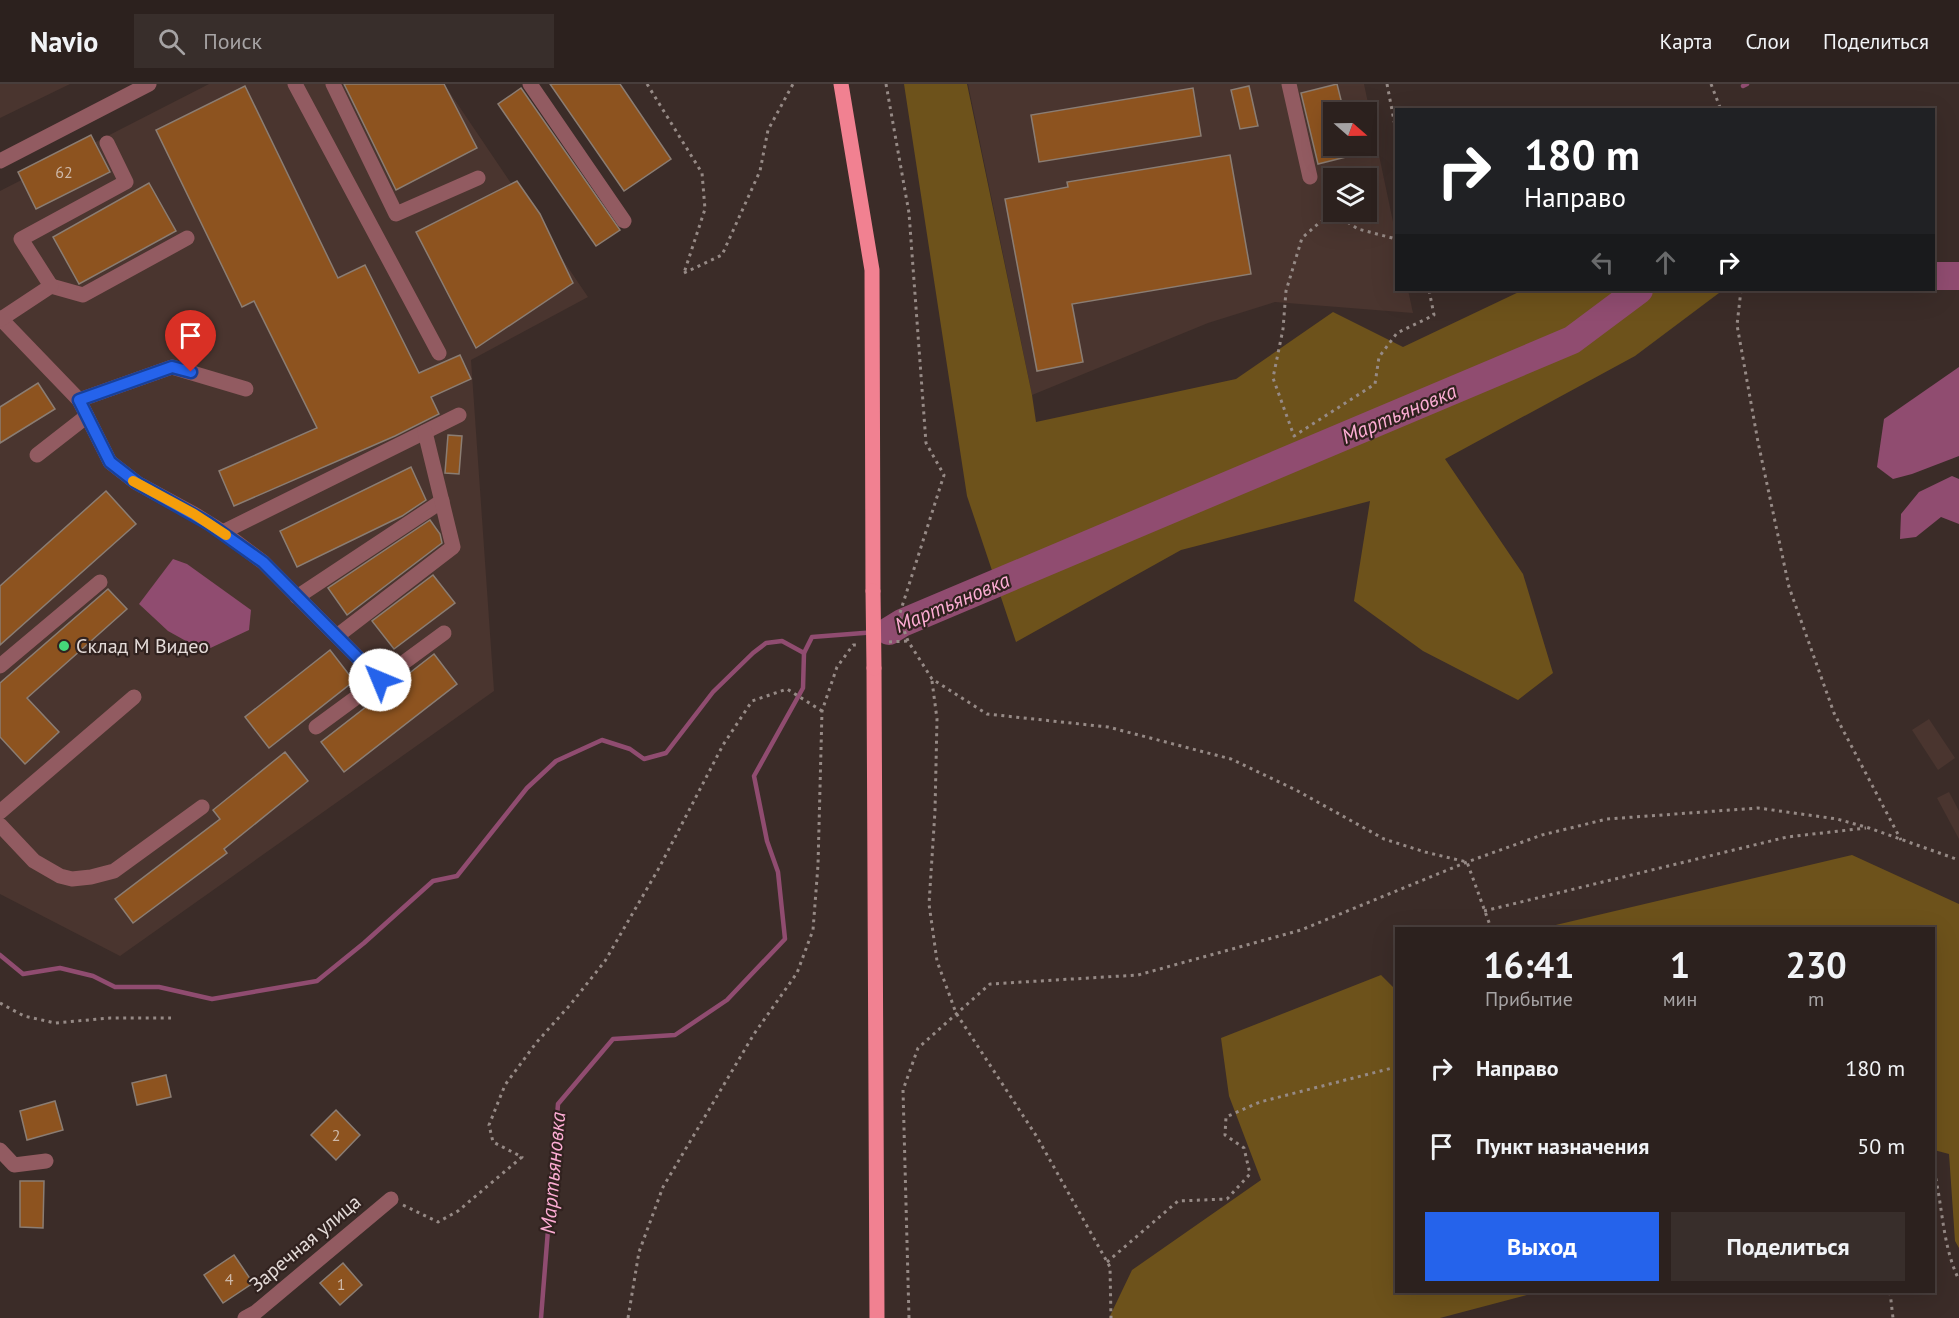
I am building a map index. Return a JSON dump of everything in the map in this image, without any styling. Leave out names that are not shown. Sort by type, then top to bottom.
[{"type":"main road","points":[[841,84],[872,270],[878,1318]]},
{"type":"street","points":[[0,161],[149,84]]},
{"type":"street","points":[[295,84],[439,353]]},
{"type":"street","points":[[333,84],[396,214]]},
{"type":"street","points":[[530,84],[624,221]]},
{"type":"street","points":[[1290,84],[1310,177]]},
{"type":"street","points":[[107,143],[126,183],[21,239],[51,286],[83,295],[187,238]]},
{"type":"street","points":[[372,229],[396,214],[478,178]]},
{"type":"street","points":[[51,286],[1,319],[79,400],[110,462],[137,483],[223,532],[263,562],[380,680]]},
{"type":"street","points":[[79,400],[172,367],[246,389]]},
{"type":"street","points":[[223,532],[459,415]]},
{"type":"street","points":[[37,455],[87,416]]},
{"type":"street","points":[[337,636],[453,547],[425,432]]},
{"type":"street","points":[[297,597],[442,501]]},
{"type":"street","points":[[0,666],[100,582]]},
{"type":"street","points":[[316,727],[444,633]]},
{"type":"street","points":[[0,812],[134,697]]},
{"type":"street","points":[[0,825],[34,861],[60,876],[72,879],[114,871],[202,807]]},
{"type":"street","points":[[0,1150],[14,1165],[46,1161]]},
{"type":"street","name":"Заречная улица","points":[[245,1318],[256,1312],[391,1199]]},
{"type":"path","points":[[647,84],[702,173],[705,209],[684,273],[722,255],[760,171],[768,130],[793,84]]},
{"type":"path","points":[[886,84],[909,213],[926,443],[944,475],[899,616],[908,641],[932,679],[938,719],[929,904],[937,961],[956,1013],[1037,1137],[1110,1267],[1112,1318]]},
{"type":"path","points":[[1387,84],[1395,126]]},
{"type":"path","points":[[1712,85],[1720,108]]},
{"type":"path","points":[[1310,177],[1323,174]]},
{"type":"path","points":[[1323,220],[1302,238],[1286,291],[1283,329],[1273,378],[1294,436],[1375,384],[1378,357],[1397,333],[1434,315],[1429,291]]},
{"type":"path","points":[[1348,222],[1358,229],[1395,239]]},
{"type":"path","points":[[1741,291],[1737,325],[1758,442],[1789,587],[1834,713],[1902,841]]},
{"type":"path","points":[[886,643],[908,641]]},
{"type":"path","points":[[628,1318],[639,1252],[663,1187],[754,1034],[797,973],[813,930],[818,865],[822,711],[837,667],[853,645],[864,644]]},
{"type":"path","points":[[932,679],[987,714],[1108,727],[1231,759],[1296,790],[1384,839],[1467,862]]},
{"type":"path","points":[[391,1199],[438,1222],[458,1211],[522,1157],[493,1142],[489,1125],[505,1085],[536,1043],[605,961],[659,868],[723,745],[752,700],[787,688],[822,711]]},
{"type":"path","points":[[909,1318],[903,1090],[918,1048],[990,984],[1138,975],[1301,930],[1467,862],[1542,835],[1607,819],[1758,808],[1837,819],[1959,860]]},
{"type":"path","points":[[1484,911],[1787,837],[1869,828]]},
{"type":"path","points":[[1467,862],[1491,927]]},
{"type":"path","points":[[0,1003],[24,1016],[55,1023],[110,1018],[171,1018]]},
{"type":"path","points":[[1107,1262],[1178,1201],[1227,1199],[1250,1174],[1244,1148],[1225,1135],[1226,1117],[1260,1102],[1395,1068]]},
{"type":"path","points":[[1935,1178],[1951,1264],[1959,1280]]},
{"type":"path","points":[[1890,1293],[1893,1318]]},
{"type":"shaded area","points":[[0,84],[70,84],[0,118]]},
{"type":"shaded area","points":[[209,84],[444,84],[588,297],[471,360],[494,691],[120,956],[0,894],[0,191]]},
{"type":"shaded area","points":[[904,84],[967,84],[1036,422],[1236,379],[1333,312],[1403,347],[1521,291],[1722,291],[1635,356],[1445,459],[1523,574],[1553,673],[1518,700],[1423,651],[1354,601],[1370,501],[1181,550],[1016,642],[967,496]]},
{"type":"shaded area","points":[[968,84],[1364,84],[1368,102],[1323,102],[1323,156],[1377,156],[1377,146],[1395,231],[1395,291],[1408,291],[1413,313],[1275,302],[1208,323],[1032,395]]},
{"type":"shaded area","points":[[1959,367],[1959,456],[1893,479],[1877,467],[1884,419]]},
{"type":"shaded area","points":[[1952,476],[1959,479],[1959,524],[1941,517],[1916,537],[1900,539],[1901,514],[1919,492]]},
{"type":"shaded area","points":[[173,559],[187,564],[251,610],[249,630],[204,651],[168,631],[139,604]]},
{"type":"shaded area","points":[[1929,719],[1955,758],[1938,770],[1912,730]]},
{"type":"shaded area","points":[[1949,792],[1959,811],[1959,839],[1937,798]]},
{"type":"shaded area","points":[[1852,855],[1959,904],[1959,1248],[1955,1241],[1949,1154],[1935,1150],[1935,927],[1547,927]]},
{"type":"shaded area","points":[[1381,975],[1395,989],[1395,1293],[1534,1293],[1440,1318],[1109,1318],[1132,1270],[1261,1180],[1229,1096],[1221,1038]]},
{"type":"building","points":[[344,84],[444,84],[477,148],[396,190]]},
{"type":"building","points":[[550,84],[620,84],[671,159],[624,191]]},
{"type":"building","points":[[1337,84],[1342,102],[1323,102],[1323,156],[1350,156],[1318,164],[1301,93]]},
{"type":"building","points":[[245,86],[338,278],[365,265],[419,373],[460,355],[471,379],[431,397],[439,414],[395,436],[234,506],[219,471],[317,428],[254,301],[242,307],[156,130]]},
{"type":"building","points":[[1249,86],[1258,126],[1240,129],[1231,90]]},
{"type":"building","points":[[521,88],[620,230],[596,246],[498,104]]},
{"type":"building","points":[[1193,88],[1201,136],[1039,162],[1031,115]]},
{"type":"building","points":[[91,135],[110,172],[36,209],[18,172]]},
{"type":"building","points":[[1230,155],[1251,274],[1072,304],[1083,362],[1037,371],[1005,199],[1068,187],[1067,182]]},
{"type":"building","points":[[517,181],[540,214],[573,283],[476,348],[416,232]]},
{"type":"building","points":[[149,183],[176,231],[79,284],[53,237]]},
{"type":"building","points":[[38,383],[55,409],[0,443],[0,407]]},
{"type":"building","points":[[448,435],[462,436],[459,474],[445,473]]},
{"type":"building","points":[[411,467],[426,500],[402,516],[297,567],[280,531]]},
{"type":"building","points":[[106,491],[136,524],[0,645],[0,586]]},
{"type":"building","points":[[430,520],[440,534],[442,543],[347,615],[328,588]]},
{"type":"building","points":[[433,575],[455,603],[394,649],[372,621]]},
{"type":"building","name":"Склад М Видео","points":[[108,589],[127,609],[27,698],[59,732],[25,764],[0,737],[0,683]]},
{"type":"building","points":[[330,650],[354,681],[269,748],[245,717]]},
{"type":"building","points":[[434,654],[457,684],[344,772],[321,742]]},
{"type":"building","points":[[285,752],[308,781],[224,849],[227,853],[133,923],[115,899],[220,819],[213,810]]},
{"type":"building","points":[[166,1075],[171,1097],[137,1105],[132,1083]]},
{"type":"building","points":[[55,1101],[63,1130],[27,1140],[20,1111]]},
{"type":"building","points":[[336,1110],[360,1135],[336,1160],[311,1135]]},
{"type":"building","points":[[20,1181],[44,1181],[43,1228],[20,1227]]},
{"type":"building","points":[[234,1255],[253,1283],[223,1303],[204,1275]]},
{"type":"building","points":[[343,1263],[362,1285],[340,1305],[320,1283]]},
{"type":"waterway","points":[[1743,86],[1747,84]]},
{"type":"waterway","name":"Мартьяновка","points":[[1935,276],[1959,276]]},
{"type":"waterway","name":"Мартьяновка","points":[[889,631],[902,623],[1572,340],[1638,291]]},
{"type":"waterway","name":"Мартьяновка","points":[[541,1318],[558,1104],[613,1039],[675,1035],[727,1000],[785,939],[778,872],[767,841],[754,776],[803,688],[804,653],[812,637],[889,631]]},
{"type":"waterway","points":[[0,955],[23,974],[60,968],[93,976],[115,987],[159,987],[212,999],[317,981],[364,943],[433,881],[457,876],[527,788],[556,761],[602,740],[630,749],[644,759],[666,753],[713,692],[766,643],[782,641],[804,653]]},
{"type":"slow traffic","points":[[133,481],[194,514],[226,535]]},
{"type":"place","name":"Склад М Видео","points":[[64,646]]},
{"type":"route","points":[[191,372],[172,367],[79,400],[110,462],[137,483],[223,532],[263,562],[380,680]]}]
